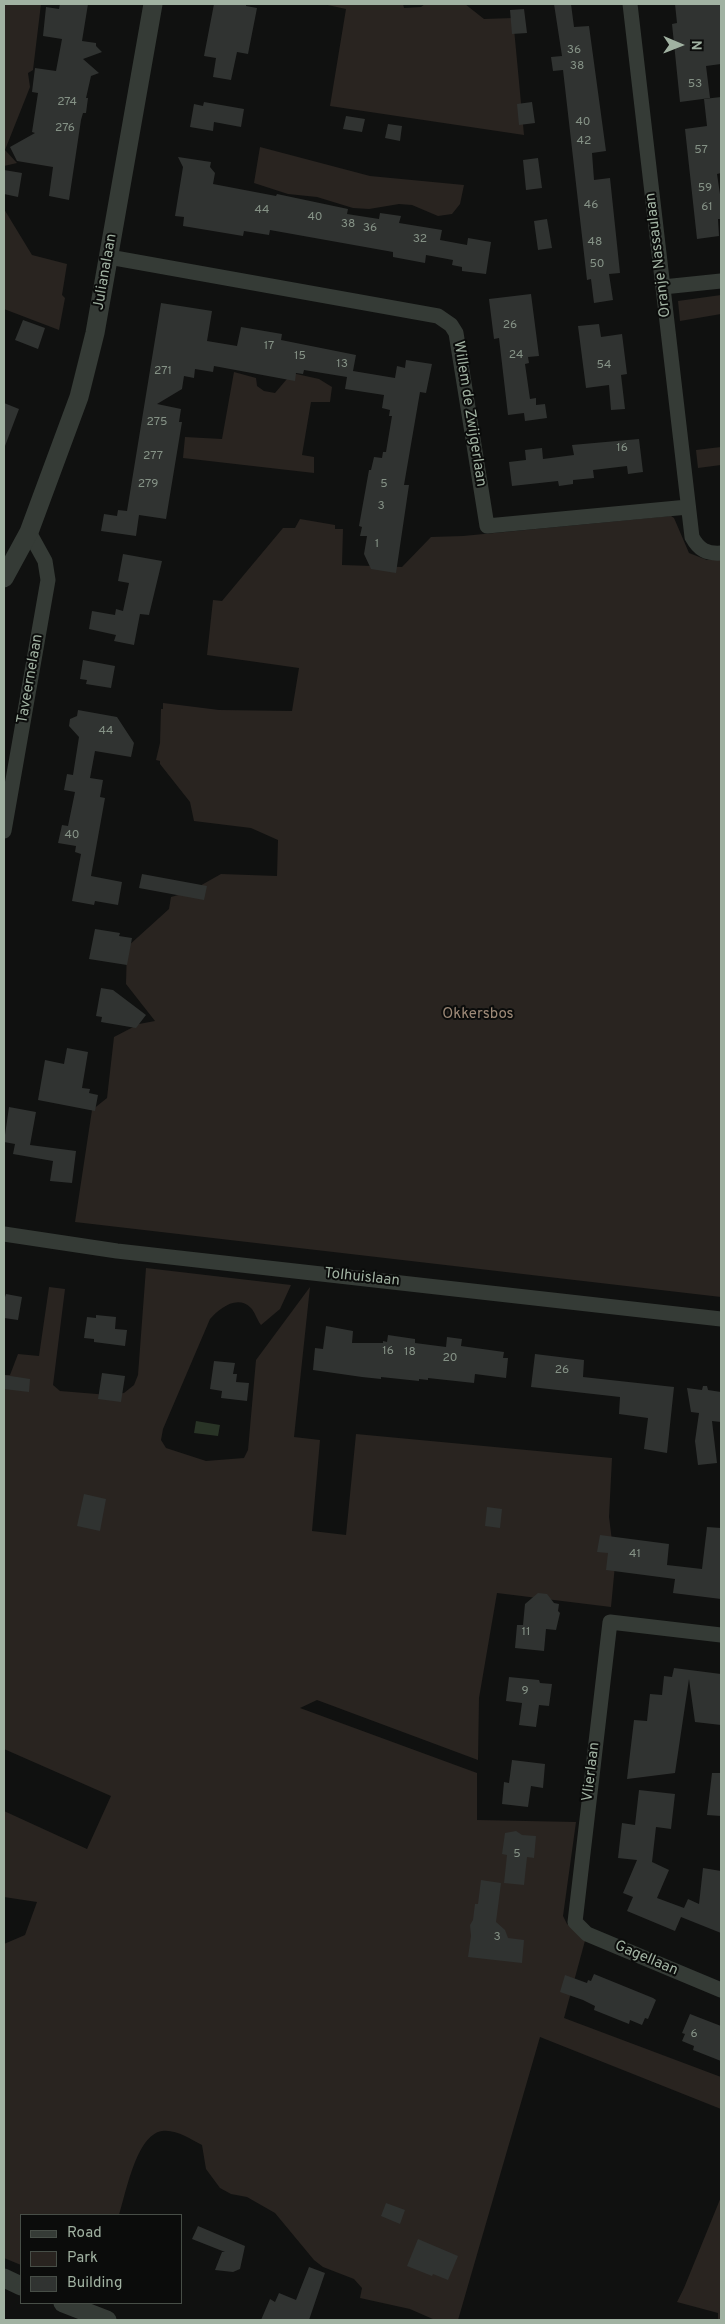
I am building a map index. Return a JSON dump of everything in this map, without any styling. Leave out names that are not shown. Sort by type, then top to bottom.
[{"type":"street","name":"Julianalaan","points":[[4,578],[29,532],[78,397],[95,333],[153,4]]},
{"type":"street","name":"Oranje Nassaulaan","points":[[630,4],[688,507]]},
{"type":"street","name":"Willem de Zwijgerlaan","points":[[109,257],[438,316],[445,320],[456,333],[487,526],[688,507]]},
{"type":"street","points":[[663,287],[721,281]]},
{"type":"street","points":[[688,507],[692,537],[695,543],[705,552],[721,553]]},
{"type":"street","name":"Taveernelaan","points":[[4,830],[48,580],[45,561],[29,532]]},
{"type":"street","name":"Tolhuislaan","points":[[4,1234],[117,1251],[721,1319]]},
{"type":"street","name":"Vlierlaan","points":[[575,1922],[610,1622],[721,1635]]},
{"type":"street","name":"Gagellaan","points":[[575,1922],[587,1934],[721,1990]]},
{"type":"street","points":[[4,2278],[20,2286]]},
{"type":"street","points":[[67,2304],[107,2320]]},
{"type":"green space","points":[[4,4],[41,4],[33,70],[28,73],[30,87],[5,150],[17,163],[4,166]]},
{"type":"green space","points":[[323,4],[403,4],[404,8],[421,7],[425,4],[465,4],[484,19],[513,18],[524,135],[330,106],[346,9]]},
{"type":"green space","points":[[260,147],[370,176],[464,185],[460,204],[452,214],[438,216],[412,205],[399,204],[369,209],[353,208],[317,197],[288,194],[254,183]]},
{"type":"green space","points":[[4,209],[32,255],[67,264],[62,295],[65,298],[59,330],[4,309]]},
{"type":"green space","points":[[721,295],[721,314],[680,321],[678,301]]},
{"type":"green space","points":[[234,372],[256,378],[257,386],[264,391],[275,393],[292,373],[319,379],[332,387],[330,402],[311,402],[302,455],[314,457],[314,473],[183,458],[185,437],[222,439]]},
{"type":"green space","points":[[721,447],[721,465],[698,468],[696,450]]},
{"type":"green space","name":"Okkersbos","points":[[671,516],[674,518],[689,553],[707,560],[721,558],[721,1297],[75,1222],[92,1110],[107,1098],[114,1037],[139,1024],[155,1021],[126,984],[127,947],[169,909],[171,897],[189,892],[221,874],[277,876],[278,840],[251,828],[194,821],[190,802],[160,764],[160,761],[156,760],[160,743],[161,709],[163,709],[163,703],[219,710],[292,711],[299,668],[207,655],[213,600],[222,601],[283,528],[295,528],[300,519],[335,525],[335,529],[343,529],[342,565],[402,567],[431,537],[463,536]]},
{"type":"green space","points":[[146,1268],[291,1285],[280,1309],[261,1325],[251,1308],[240,1302],[223,1307],[210,1319],[163,1429],[161,1440],[166,1448],[206,1461],[244,1458],[248,1450],[256,1360],[310,1287],[294,1437],[320,1440],[312,1531],[346,1535],[356,1434],[612,1458],[609,1517],[615,1565],[611,1607],[497,1593],[479,1698],[478,1760],[317,1700],[300,1708],[477,1773],[477,1820],[576,1822],[563,1916],[567,1924],[586,1937],[564,2018],[721,2077],[721,2109],[540,2037],[458,2320],[435,2320],[410,2309],[360,2298],[362,2288],[354,2279],[323,2267],[314,2260],[275,2213],[247,2197],[231,2194],[220,2188],[206,2169],[202,2145],[183,2135],[167,2131],[153,2135],[145,2143],[133,2167],[119,2214],[20,2214],[20,2265],[4,2258],[4,1944],[25,1935],[37,1902],[4,1897],[4,1811],[87,1849],[111,1796],[4,1749],[4,1375],[10,1375],[18,1354],[39,1356],[49,1287],[65,1289],[53,1385],[60,1391],[109,1395],[124,1393],[134,1385],[138,1375]]},
{"type":"green space","points":[[721,2197],[721,2320],[718,2320],[718,2313],[677,2302]]},
{"type":"shaded area","points":[[196,1421],[220,1425],[218,1436],[194,1433]]},
{"type":"building","points":[[60,4],[88,4],[82,41],[96,43],[96,46],[102,52],[83,59],[99,73],[91,76],[86,98],[88,98],[86,113],[83,113],[81,120],[69,200],[49,196],[53,167],[17,161],[10,147],[35,133],[32,132],[38,93],[32,92],[35,68],[56,71],[62,39],[43,36],[46,7],[59,9]]},
{"type":"building","points":[[214,4],[246,4],[246,6],[257,8],[248,54],[237,52],[231,80],[213,77],[216,58],[204,56]]},
{"type":"building","points":[[554,4],[571,4],[574,27],[589,26],[606,151],[592,153],[594,180],[610,178],[620,273],[609,274],[613,300],[594,303],[591,279],[587,280],[563,70],[553,71],[551,57],[562,56]]},
{"type":"building","points":[[675,4],[721,4],[721,64],[706,66],[710,98],[680,102],[672,24],[677,23]]},
{"type":"building","points":[[524,9],[527,33],[512,34],[510,10]]},
{"type":"building","points":[[721,97],[721,173],[717,174],[721,201],[721,219],[718,219],[719,236],[697,239],[685,129],[707,126],[704,99]]},
{"type":"building","points":[[204,102],[244,109],[241,127],[214,122],[213,131],[190,127],[194,104],[203,106]]},
{"type":"building","points":[[532,102],[535,123],[519,125],[517,104]]},
{"type":"building","points":[[346,116],[365,119],[362,132],[343,129]]},
{"type":"building","points":[[388,124],[402,126],[400,141],[385,138]]},
{"type":"building","points":[[178,157],[211,162],[210,167],[215,173],[213,184],[276,196],[277,194],[348,209],[347,214],[379,219],[380,213],[401,216],[399,223],[442,230],[440,240],[467,245],[468,238],[491,242],[486,274],[462,271],[462,267],[452,265],[453,260],[426,255],[425,263],[393,257],[393,252],[270,230],[269,235],[244,231],[243,236],[183,226],[184,217],[175,216],[183,167]]},
{"type":"building","points":[[538,158],[542,188],[526,190],[523,160]]},
{"type":"building","points":[[4,170],[22,173],[18,197],[4,194]]},
{"type":"building","points":[[547,219],[552,248],[538,250],[534,221]]},
{"type":"building","points":[[531,294],[539,356],[528,357],[529,363],[525,364],[530,399],[536,398],[536,405],[545,404],[547,418],[525,421],[524,413],[508,415],[499,338],[494,339],[489,299]]},
{"type":"building","points":[[161,303],[212,311],[207,341],[237,346],[241,327],[282,334],[281,340],[356,355],[353,371],[395,378],[397,366],[405,368],[406,360],[432,364],[426,393],[420,392],[404,485],[409,485],[396,573],[371,569],[364,554],[367,536],[360,536],[362,527],[359,526],[369,470],[371,470],[374,457],[382,458],[383,452],[386,452],[392,416],[389,416],[390,410],[382,408],[384,395],[345,389],[347,377],[304,370],[303,374],[296,373],[295,381],[214,366],[213,372],[195,369],[194,378],[184,376],[182,389],[157,404],[181,409],[179,422],[182,422],[166,519],[139,515],[136,536],[101,531],[104,514],[117,516],[118,510],[127,511]]},
{"type":"building","points":[[23,320],[45,328],[38,349],[15,340]]},
{"type":"building","points":[[599,324],[601,337],[622,334],[627,374],[621,375],[625,409],[611,410],[609,385],[586,388],[578,326]]},
{"type":"building","points":[[4,403],[19,409],[5,446],[4,446]]},
{"type":"building","points":[[639,439],[643,472],[628,474],[627,466],[593,470],[594,478],[573,480],[573,484],[559,486],[558,481],[512,486],[509,462],[526,460],[525,450],[542,448],[543,459],[574,455],[572,445]]},
{"type":"building","points":[[123,554],[162,561],[149,615],[140,614],[134,645],[114,641],[116,635],[89,629],[92,611],[115,615],[116,609],[123,611],[129,583],[118,581]]},
{"type":"building","points":[[83,660],[115,666],[111,688],[86,684],[87,680],[80,679]]},
{"type":"building","points":[[78,710],[117,717],[134,743],[131,757],[95,751],[90,778],[103,780],[100,797],[105,798],[91,876],[122,882],[118,905],[95,901],[94,905],[72,901],[81,854],[75,852],[76,846],[58,843],[62,825],[68,826],[75,792],[64,790],[67,774],[73,775],[79,737],[69,726],[70,719],[77,716]]},
{"type":"building","points":[[142,874],[207,886],[204,900],[139,888]]},
{"type":"building","points":[[95,929],[120,933],[119,936],[132,938],[127,965],[89,959]]},
{"type":"building","points":[[101,988],[113,990],[146,1015],[136,1028],[101,1022],[102,1017],[96,1016]]},
{"type":"building","points":[[67,1048],[88,1052],[82,1088],[90,1089],[89,1093],[98,1095],[95,1111],[38,1100],[45,1060],[64,1064]]},
{"type":"building","points":[[9,1107],[36,1112],[30,1145],[76,1151],[72,1183],[50,1181],[53,1161],[13,1154],[15,1144],[4,1142]]},
{"type":"building","points":[[6,1294],[22,1297],[18,1320],[4,1318]]},
{"type":"building","points":[[96,1315],[116,1317],[115,1329],[127,1330],[125,1346],[94,1342],[94,1339],[84,1338],[87,1317],[96,1318]]},
{"type":"building","points":[[326,1326],[353,1331],[352,1343],[383,1343],[383,1341],[387,1342],[388,1335],[415,1339],[415,1343],[446,1347],[447,1337],[462,1339],[461,1346],[504,1352],[503,1358],[508,1358],[506,1378],[475,1374],[474,1383],[428,1378],[428,1380],[419,1379],[419,1381],[381,1377],[381,1379],[313,1370],[315,1348],[323,1349]]},
{"type":"building","points":[[535,1354],[584,1360],[583,1377],[674,1387],[667,1453],[644,1449],[648,1418],[619,1414],[620,1397],[531,1387]]},
{"type":"building","points":[[214,1361],[235,1363],[233,1374],[237,1374],[236,1382],[249,1383],[247,1401],[221,1398],[222,1391],[210,1389]]},
{"type":"building","points":[[102,1373],[125,1376],[121,1402],[98,1399]]},
{"type":"building","points":[[4,1375],[30,1379],[29,1392],[4,1389]]},
{"type":"building","points":[[703,1386],[707,1386],[708,1390],[721,1392],[721,1422],[712,1421],[717,1463],[698,1465],[695,1441],[699,1413],[691,1412],[687,1388],[702,1390]]},
{"type":"building","points":[[84,1494],[106,1499],[100,1531],[77,1526]]},
{"type":"building","points":[[487,1507],[502,1509],[500,1528],[485,1526]]},
{"type":"building","points":[[707,1527],[721,1528],[721,1599],[673,1593],[675,1579],[606,1570],[608,1553],[597,1552],[600,1535],[669,1544],[667,1565],[702,1569]]},
{"type":"building","points":[[538,1593],[547,1594],[554,1603],[559,1604],[558,1611],[560,1613],[556,1630],[546,1629],[544,1651],[515,1648],[517,1625],[523,1625],[525,1604]]},
{"type":"building","points":[[674,1668],[721,1674],[721,1725],[695,1722],[689,1679],[675,1773],[627,1779],[634,1720],[647,1721],[650,1694],[662,1695],[664,1676],[672,1677]]},
{"type":"building","points":[[509,1677],[539,1680],[540,1683],[552,1684],[549,1706],[539,1705],[536,1727],[519,1725],[522,1703],[506,1701]]},
{"type":"building","points":[[512,1760],[545,1764],[543,1788],[531,1786],[528,1807],[502,1804],[504,1782],[509,1783]]},
{"type":"building","points":[[712,1773],[721,1773],[721,1816],[707,1815]]},
{"type":"building","points":[[639,1790],[675,1794],[671,1829],[656,1827],[652,1862],[669,1870],[657,1898],[684,1908],[688,1899],[699,1904],[703,1868],[721,1871],[721,1933],[681,1917],[675,1931],[627,1911],[633,1897],[623,1893],[637,1860],[618,1858],[622,1823],[635,1825]]},
{"type":"building","points":[[516,1831],[522,1835],[536,1836],[534,1858],[527,1857],[524,1885],[504,1883],[507,1855],[502,1854],[505,1833]]},
{"type":"building","points":[[481,1880],[501,1883],[496,1922],[505,1930],[508,1938],[524,1940],[522,1963],[468,1957],[471,1936],[470,1925],[473,1920],[475,1904],[478,1904]]},
{"type":"building","points":[[594,1974],[656,2000],[648,2019],[645,2018],[642,2025],[630,2020],[629,2024],[594,2010],[595,2006],[583,2000],[560,1992],[565,1975],[587,1983],[588,1980],[591,1981]]},
{"type":"building","points":[[690,2014],[721,2026],[721,2061],[693,2050],[694,2046],[682,2041],[685,2034],[682,2033]]},
{"type":"building","points":[[386,2203],[405,2210],[400,2224],[381,2216]]},
{"type":"building","points":[[198,2226],[245,2246],[240,2269],[233,2272],[215,2270],[222,2252],[225,2252],[192,2239]]},
{"type":"building","points":[[418,2239],[458,2256],[448,2280],[407,2266]]},
{"type":"building","points":[[309,2267],[325,2273],[309,2320],[261,2320],[270,2299],[275,2302],[279,2293],[296,2300]]}]
